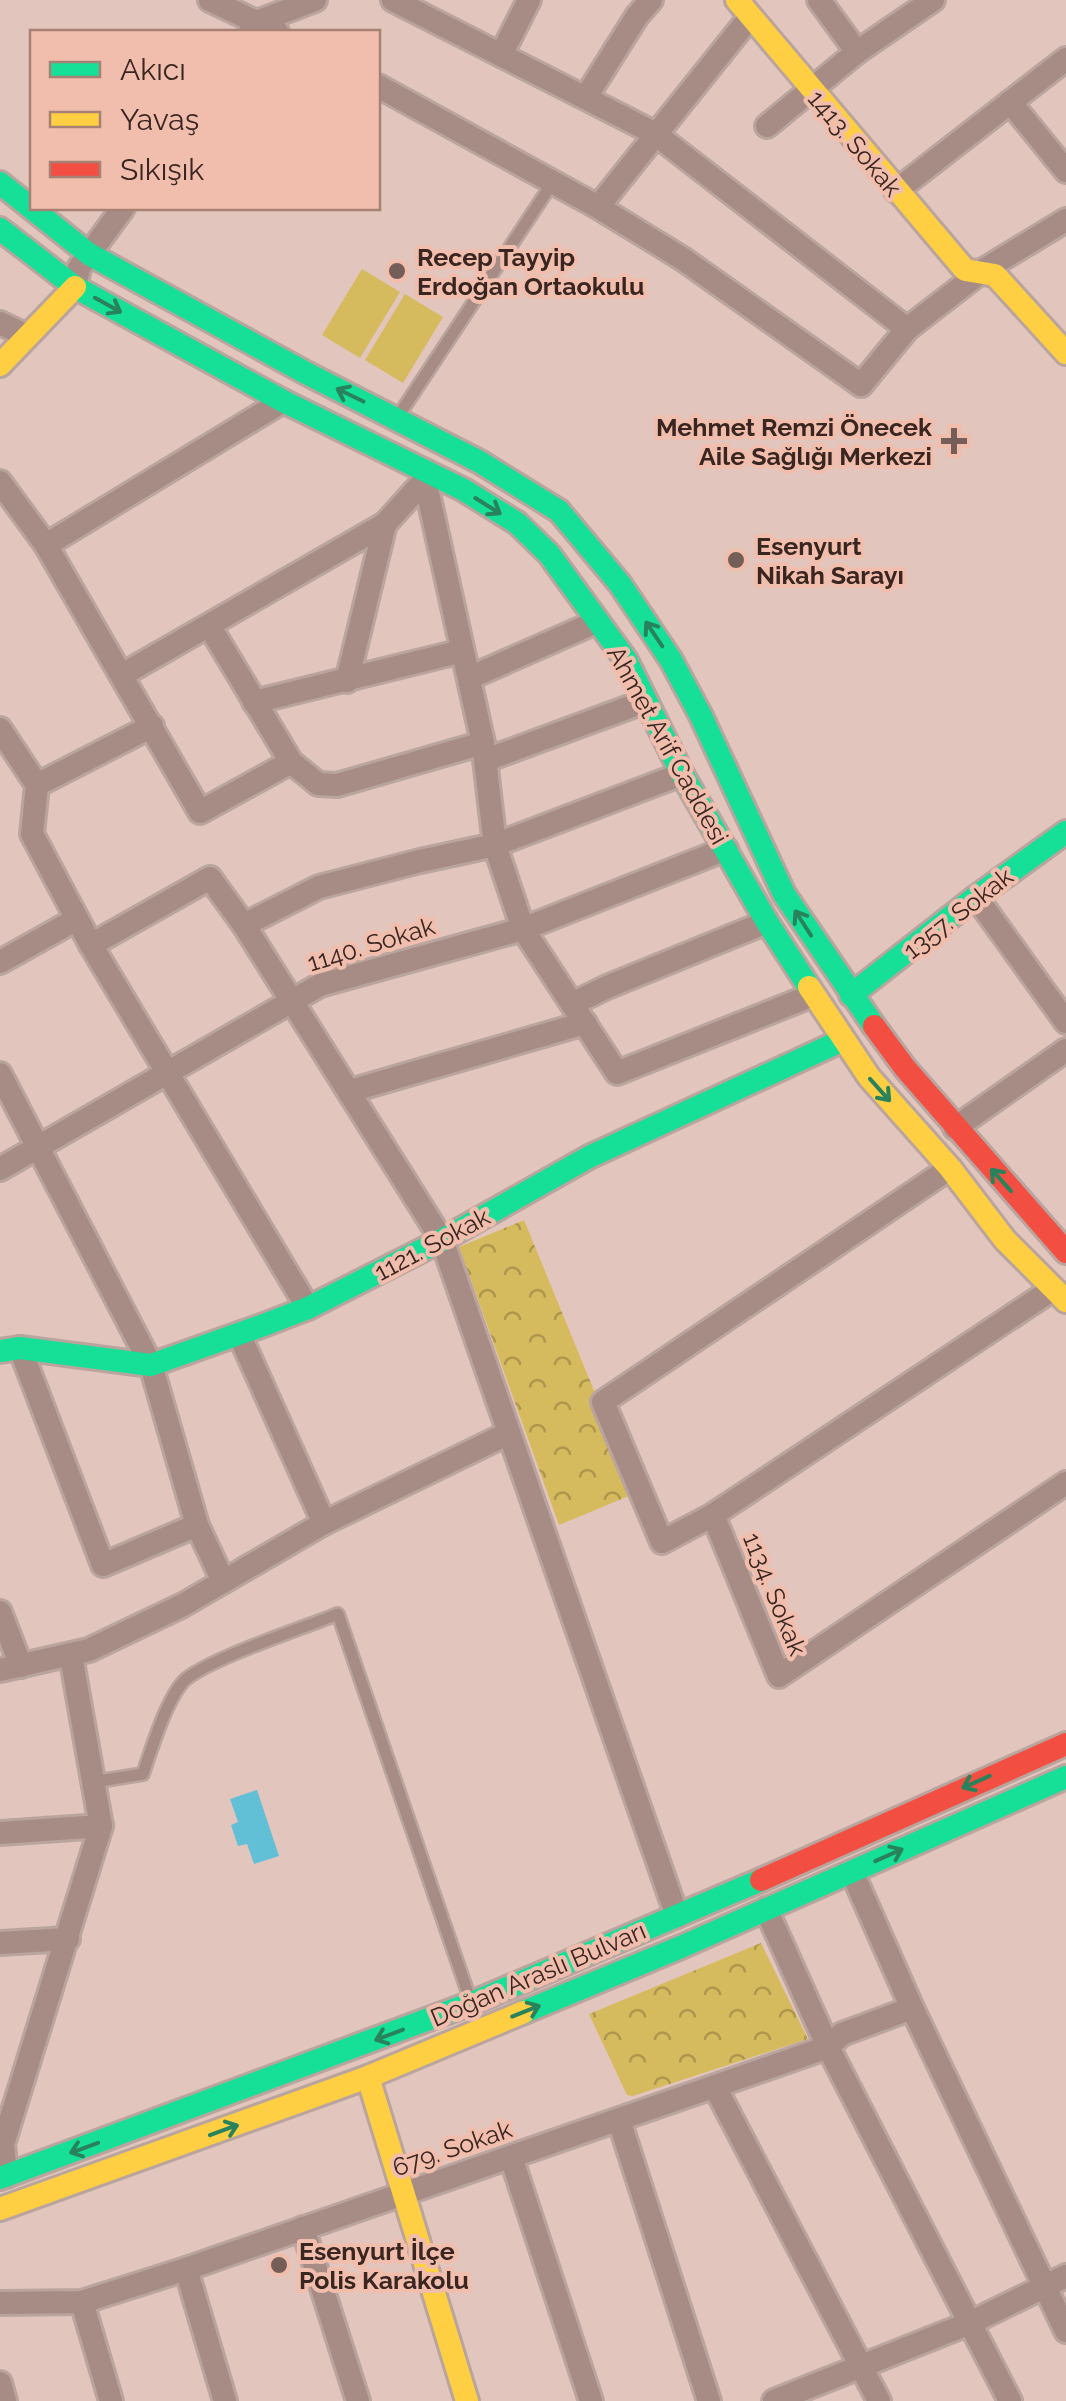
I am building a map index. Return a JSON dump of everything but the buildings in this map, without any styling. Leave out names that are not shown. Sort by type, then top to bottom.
[{"type":"street","points":[[210,0],[261,29],[315,0]]},
{"type":"street","points":[[394,0],[654,133],[907,328]]},
{"type":"street","points":[[500,55],[530,0]]},
{"type":"street","points":[[586,97],[651,0]]},
{"type":"street","points":[[819,0],[857,52]]},
{"type":"street","points":[[768,126],[857,52],[932,0]]},
{"type":"street","points":[[598,207],[744,8]]},
{"type":"street","name":"1413. Sokak","points":[[744,8],[965,270],[995,275],[1066,353]]},
{"type":"street","points":[[896,191],[1066,59]]},
{"type":"street","points":[[380,87],[598,207],[683,259],[861,385],[907,328],[982,271],[1066,220]]},
{"type":"street","points":[[1010,102],[1066,171]]},
{"type":"street","name":"Ahmet Arif Caddesi","points":[[0,184],[30,208]]},
{"type":"street","name":"Ahmet Arif Caddesi","points":[[33,210],[89,254],[306,373],[480,462],[559,512],[620,584],[660,642],[701,716],[784,894],[851,995],[955,1128],[1066,1252]]},
{"type":"street","points":[[0,365],[75,287],[79,268],[122,210]]},
{"type":"street","name":"Ahmet Arif Caddesi","points":[[0,229],[75,287],[426,476],[464,490],[516,524],[549,554],[626,660],[682,774],[766,922],[842,1040],[1006,1240],[1059,1295]]},
{"type":"street","points":[[0,323],[27,336]]},
{"type":"street","points":[[46,546],[284,401]]},
{"type":"street","points":[[122,675],[385,524],[426,476]]},
{"type":"street","points":[[426,476],[484,752],[496,845],[523,930],[617,1073],[813,995]]},
{"type":"street","points":[[0,482],[46,546],[200,812],[291,762]]},
{"type":"street","points":[[347,681],[385,524]]},
{"type":"street","points":[[469,678],[596,622]]},
{"type":"street","points":[[210,627],[291,762],[318,784],[336,785],[484,752],[646,701]]},
{"type":"street","points":[[254,702],[462,651]]},
{"type":"street","points":[[37,785],[152,726]]},
{"type":"street","points":[[0,730],[37,785],[32,834],[77,919],[308,1308]]},
{"type":"street","points":[[244,925],[319,888],[496,845],[682,774],[708,768],[733,786]]},
{"type":"street","name":"1357. Sokak","points":[[851,995],[1066,832]]},
{"type":"street","name":"1140. Sokak","points":[[0,1169],[320,984],[523,930],[726,849]]},
{"type":"street","points":[[91,945],[210,878],[244,925],[442,1240],[677,1916]]},
{"type":"street","points":[[976,897],[1066,1022]]},
{"type":"street","points":[[0,962],[77,919]]},
{"type":"street","points":[[350,1092],[578,1013],[607,986],[766,922]]},
{"type":"street","name":"1121. Sokak","points":[[10,1349],[152,1364],[239,1334],[308,1308],[442,1240],[589,1157],[842,1040]]},
{"type":"street","points":[[955,1128],[1066,1050]]},
{"type":"street","points":[[0,1074],[152,1364],[197,1525],[223,1582]]},
{"type":"street","name":"1134. Sokak","points":[[950,1168],[603,1402],[662,1542],[713,1515],[779,1676],[1066,1483]]},
{"type":"street","points":[[1006,1240],[1018,1246],[1036,1234],[1030,1215]]},
{"type":"street","points":[[713,1515],[1059,1295]]},
{"type":"street","points":[[239,1334],[324,1524]]},
{"type":"street","points":[[10,1349],[103,1565],[197,1525]]},
{"type":"street","points":[[0,1612],[10,1668],[72,1656],[168,1612],[324,1524],[508,1434]]},
{"type":"street","points":[[3,2177],[2,2144],[101,1826],[72,1656]]},
{"type":"street","name":"Doğan Araslı Bulvarı","points":[[3,2177],[472,2003],[1066,1744]]},
{"type":"street","name":"Doğan Araslı Bulvarı","points":[[0,2209],[368,2077],[1066,1777]]},
{"type":"street","points":[[0,1832],[101,1826]]},
{"type":"street","points":[[852,1872],[912,2008],[1066,2331]]},
{"type":"street","points":[[766,1909],[828,2047],[1010,2401]]},
{"type":"street","points":[[0,1943],[68,1938]]},
{"type":"street","name":"679. Sokak","points":[[0,2303],[82,2302],[186,2269],[828,2047],[842,2034],[912,2008]]},
{"type":"street","points":[[368,2077],[468,2401]]},
{"type":"street","points":[[715,2087],[880,2401]]},
{"type":"street","points":[[619,2120],[710,2401]]},
{"type":"street","points":[[511,2157],[591,2401]]},
{"type":"street","points":[[303,2228],[358,2401]]},
{"type":"street","points":[[186,2269],[225,2401]]},
{"type":"street","points":[[774,2401],[805,2396],[1066,2276]]},
{"type":"street","points":[[82,2302],[110,2401]]},
{"type":"street","points":[[0,2384],[5,2401]]},
{"type":"lane","points":[[398,418],[553,182]]},
{"type":"lane","points":[[93,1782],[143,1774],[156,1736],[184,1681],[226,1658],[338,1614],[472,2003]]},
{"type":"green space","points":[[362,269],[400,292],[360,358],[322,335]]},
{"type":"green space","points":[[405,294],[443,317],[403,383],[365,360]]},
{"type":"green space","points":[[524,1220],[636,1493],[559,1525],[459,1247]]},
{"type":"green space","points":[[761,1943],[808,2039],[627,2095],[589,2014]]},
{"type":"water","points":[[257,1790],[279,1856],[254,1864],[247,1844],[238,1846],[231,1825],[238,1822],[230,1799]]},
{"type":"traffic: fast","points":[[0,183],[30,207]]},
{"type":"traffic: fast","points":[[34,210],[89,254],[306,373],[480,462],[559,511],[620,584],[671,660],[784,894],[874,1026]]},
{"type":"traffic: fast","points":[[0,229],[75,287],[283,401],[464,490],[517,523],[549,554],[626,660],[682,774],[809,987]]},
{"type":"traffic: fast","points":[[851,995],[1066,832]]},
{"type":"traffic: fast","points":[[0,1351],[20,1348],[151,1365],[261,1326],[308,1308],[442,1240],[589,1157],[843,1040]]},
{"type":"traffic: fast","points":[[524,2012],[1066,1777]]},
{"type":"traffic: fast","points":[[0,2178],[472,2003],[761,1880]]},
{"type":"traffic: slow","points":[[737,0],[965,270],[995,275],[1066,353]]},
{"type":"traffic: slow","points":[[0,365],[75,287]]},
{"type":"traffic: slow","points":[[809,987],[869,1077],[950,1168],[1005,1240],[1066,1301]]},
{"type":"traffic: slow","points":[[0,2209],[368,2077],[524,2012]]},
{"type":"traffic: slow","points":[[368,2077],[467,2401]]},
{"type":"traffic: jam","points":[[874,1026],[905,1068],[1066,1252]]},
{"type":"traffic: jam","points":[[761,1880],[1066,1744]]},
{"type":"place","name":"Recep Tayyip Erdoğan Ortaokulu","points":[[397,271]]},
{"type":"place","name":"Mehmet Remzi Önecek Aile Sağlığı Merkezi","points":[[954,441]]},
{"type":"place","name":"Esenyurt Nikah Sarayı","points":[[736,560]]},
{"type":"place","name":"Esenyurt İlçe Polis Karakolu","points":[[279,2265]]}]
